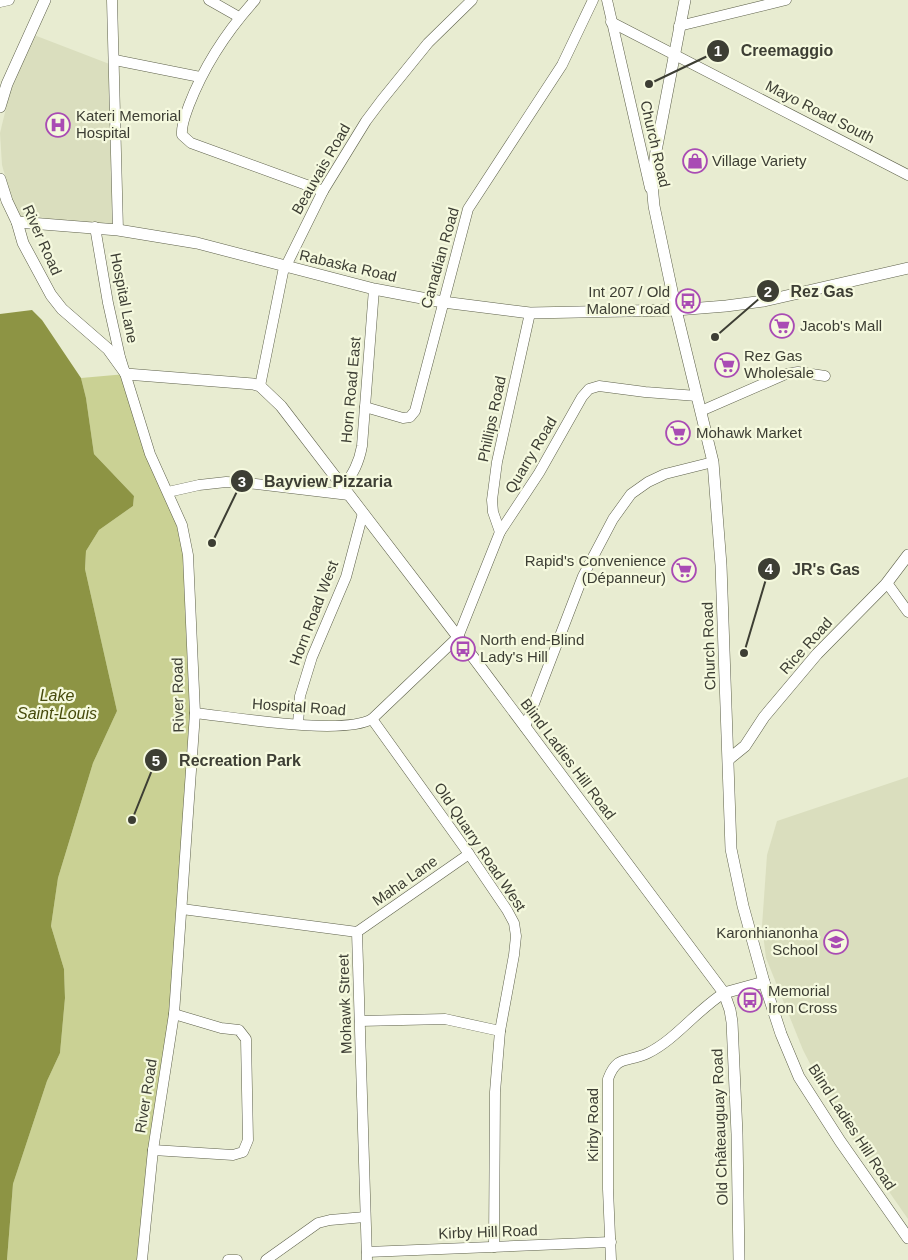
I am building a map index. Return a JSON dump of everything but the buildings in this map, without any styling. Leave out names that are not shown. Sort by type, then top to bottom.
[{"type":"street","points":[[0,2],[9,0]]},
{"type":"street","points":[[0,107],[7,84],[44,0]]},
{"type":"street","name":"Hospital Lane","points":[[112,0],[118,230]]},
{"type":"street","points":[[209,0],[239,17]]},
{"type":"street","points":[[255,0],[239,17],[200,77],[183,122],[182,130],[185,138],[191,142],[323,191]]},
{"type":"street","name":"Beauvais Road","points":[[260,386],[285,266],[323,191],[380,101],[428,43],[472,0]]},
{"type":"street","name":"Canadian Road","points":[[364,408],[403,418],[410,416],[415,411],[468,209],[562,65],[593,0]]},
{"type":"street","name":"Church Road","points":[[607,0],[676,310],[713,462],[721,565],[732,849],[743,906],[764,982]]},
{"type":"street","name":"Church Road","points":[[654,206],[652,184],[656,151],[684,0]]},
{"type":"street","points":[[679,26],[786,0]]},
{"type":"street","name":"Mayo Road South","points":[[611,22],[908,175]]},
{"type":"street","points":[[115,60],[200,77]]},
{"type":"street","name":"River Road","points":[[0,179],[23,243],[44,284],[56,302],[108,349],[126,374],[150,454],[182,525],[188,555],[195,713],[174,1014],[153,1150],[142,1260]]},
{"type":"street","name":"Rabaska Road","points":[[17,222],[118,230],[220,248],[374,289],[443,302],[530,313],[706,309],[764,301],[908,268]]},
{"type":"street","name":"Hospital Lane","points":[[95,228],[108,303],[126,374]]},
{"type":"street","name":"Horn Road East","points":[[346,491],[360,460],[374,289]]},
{"type":"street","name":"Phillips Road","points":[[500,532],[493,512],[492,500],[497,462],[530,313]]},
{"type":"street","points":[[702,411],[786,374],[798,372],[825,376]]},
{"type":"street","points":[[126,374],[246,383],[260,386]]},
{"type":"street","name":"Blind Ladies Hill Road","points":[[260,386],[281,406],[364,513],[724,993]]},
{"type":"street","name":"Quarry Road","points":[[458,637],[500,532],[539,473],[582,397],[589,389],[598,386],[697,396]]},
{"type":"street","points":[[525,727],[583,576],[613,519],[632,494],[648,482],[664,474],[713,462]]},
{"type":"street","points":[[168,492],[198,485],[226,482],[346,491]]},
{"type":"street","name":"Horn Road West","points":[[298,724],[300,696],[312,657],[346,577],[364,513]]},
{"type":"street","name":"Rice Road","points":[[729,759],[745,746],[764,717],[817,654],[887,583],[908,555]]},
{"type":"street","points":[[887,583],[908,612]]},
{"type":"street","name":"Hospital Road","points":[[195,713],[298,724],[353,725],[365,723],[458,637]]},
{"type":"street","name":"Old Quarry Road West","points":[[372,718],[469,854],[514,923],[516,936],[500,1031],[495,1092],[494,1247]]},
{"type":"street","name":"Maha Lane","points":[[357,932],[469,854]]},
{"type":"street","name":"Mohawk Street","points":[[182,908],[357,932],[367,1256]]},
{"type":"street","points":[[724,993],[764,982]]},
{"type":"street","name":"Blind Ladies Hill Road","points":[[764,982],[781,1034],[799,1077],[840,1141],[908,1238]]},
{"type":"street","name":"Kirby Road","points":[[611,1260],[608,1189],[608,1079],[612,1067],[622,1061],[647,1054],[660,1046],[707,1005],[724,993]]},
{"type":"street","name":"Old Châteauguay Road","points":[[724,993],[732,1022],[737,1134],[739,1260]]},
{"type":"street","points":[[153,1150],[233,1156],[243,1152],[248,1140],[246,1039],[239,1030],[221,1028],[174,1014]]},
{"type":"street","points":[[360,1021],[445,1019],[500,1031]]},
{"type":"street","points":[[266,1260],[318,1223],[365,1217]]},
{"type":"street","name":"Kirby Hill Road","points":[[367,1256],[494,1247],[611,1242]]},
{"type":"street","points":[[228,1260],[237,1260]]},
{"type":"shaded area","name":"Kateri Memorial Hospital","points":[[34,35],[112,65],[118,231],[20,229],[2,165],[0,133],[10,92]]},
{"type":"shaded area","points":[[126,374],[150,454],[182,525],[195,713],[182,909],[142,1260],[7,1260],[13,1184],[47,1081],[60,1053],[65,998],[64,969],[51,926],[58,878],[93,763],[117,711],[85,569],[86,551],[99,530],[133,506],[134,496],[94,454],[86,398],[81,378]]},
{"type":"shaded area","name":"Karonhianonha School","points":[[908,777],[908,1219],[838,1118],[803,1050],[766,958],[762,926],[767,855],[777,821]]},
{"type":"water","name":"Lake Saint-Louis","points":[[32,310],[42,320],[81,378],[86,398],[94,454],[134,496],[133,506],[99,530],[86,551],[85,569],[117,711],[93,763],[58,878],[51,926],[64,969],[65,998],[60,1053],[47,1081],[13,1184],[7,1260],[0,1260],[0,314]]},
{"type":"place","name":"Creemaggio","points":[[649,84]]},
{"type":"place","name":"Kateri Memorial Hospital","points":[[58,125]]},
{"type":"place","name":"Village Variety","points":[[695,161]]},
{"type":"place","name":"Int 207 / Old Malone road","points":[[688,301]]},
{"type":"place","name":"Jacob's Mall","points":[[782,326]]},
{"type":"place","name":"Rez Gas","points":[[715,337]]},
{"type":"place","name":"Rez Gas Wholesale","points":[[727,365]]},
{"type":"place","name":"Mohawk Market","points":[[678,433]]},
{"type":"place","name":"Bayview Pizzaria","points":[[212,543]]},
{"type":"place","name":"Rapid's Convenience (Dépanneur)","points":[[684,570]]},
{"type":"place","name":"North end-Blind Lady's Hill","points":[[463,649]]},
{"type":"place","name":"JR's Gas","points":[[744,653]]},
{"type":"place","name":"Recreation Park","points":[[132,820]]},
{"type":"place","name":"Karonhianonha School","points":[[836,942]]},
{"type":"place","name":"Memorial Iron Cross","points":[[750,1000]]}]
